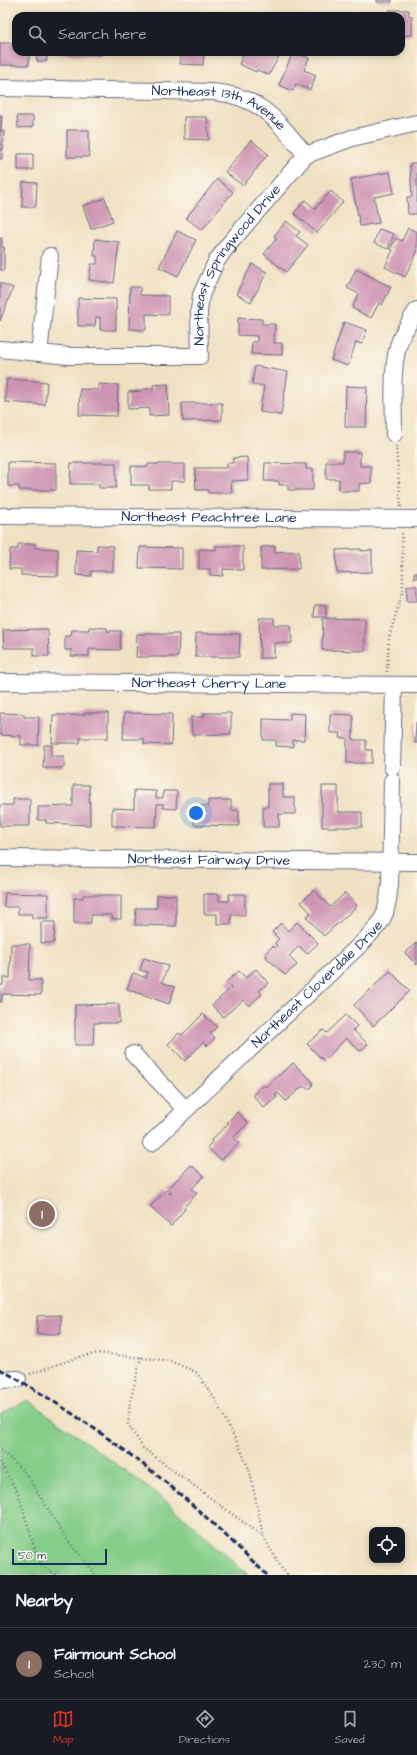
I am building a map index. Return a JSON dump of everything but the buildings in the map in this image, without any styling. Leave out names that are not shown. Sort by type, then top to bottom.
[{"type":"street","name":"Northeast 13th Avenue","points":[[0,88],[213,92],[231,94],[249,100],[260,106],[273,117],[306,155]]},
{"type":"street","points":[[306,155],[352,138],[417,123]]},
{"type":"street","name":"Northeast Springwood Drive","points":[[0,349],[69,356],[200,356],[199,311],[201,295],[216,262],[228,245],[306,155]]},
{"type":"street","points":[[39,353],[50,256]]},
{"type":"street","points":[[394,434],[396,360],[398,345],[404,331],[417,310]]},
{"type":"street","name":"Northeast Peachtree Lane","points":[[0,516],[409,519]]},
{"type":"street","name":"Northeast Cherry Lane","points":[[0,682],[417,685]]},
{"type":"street","name":"Northeast Cloverdale Drive","points":[[151,1142],[373,932],[385,913],[388,900],[391,862],[392,774],[390,685]]},
{"type":"street","name":"Northeast Fairway Drive","points":[[0,858],[417,862]]},
{"type":"street","points":[[133,1054],[186,1109]]},
{"type":"street","points":[[0,1380],[18,1379]]},
{"type":"path","points":[[390,685],[389,637],[403,591],[409,519],[394,434]]},
{"type":"path","points":[[18,1379],[33,1372],[88,1354],[108,1354],[170,1361],[196,1372],[213,1396],[240,1448],[250,1472],[262,1536],[282,1569],[288,1575]]},
{"type":"path","points":[[141,1357],[130,1402],[128,1424],[143,1448],[262,1536]]},
{"type":"path","points":[[0,1450],[24,1471],[68,1541],[96,1575]]},
{"type":"path","points":[[0,1462],[18,1493],[35,1550],[42,1566],[56,1575]]},
{"type":"green space","points":[[28,1400],[165,1500],[248,1575],[0,1575],[0,1414]]},
{"type":"railway","points":[[0,1369],[68,1411],[112,1441],[154,1473],[187,1500],[267,1575]]},
{"type":"place","name":"Fairmount School","points":[[42,1214]]}]
